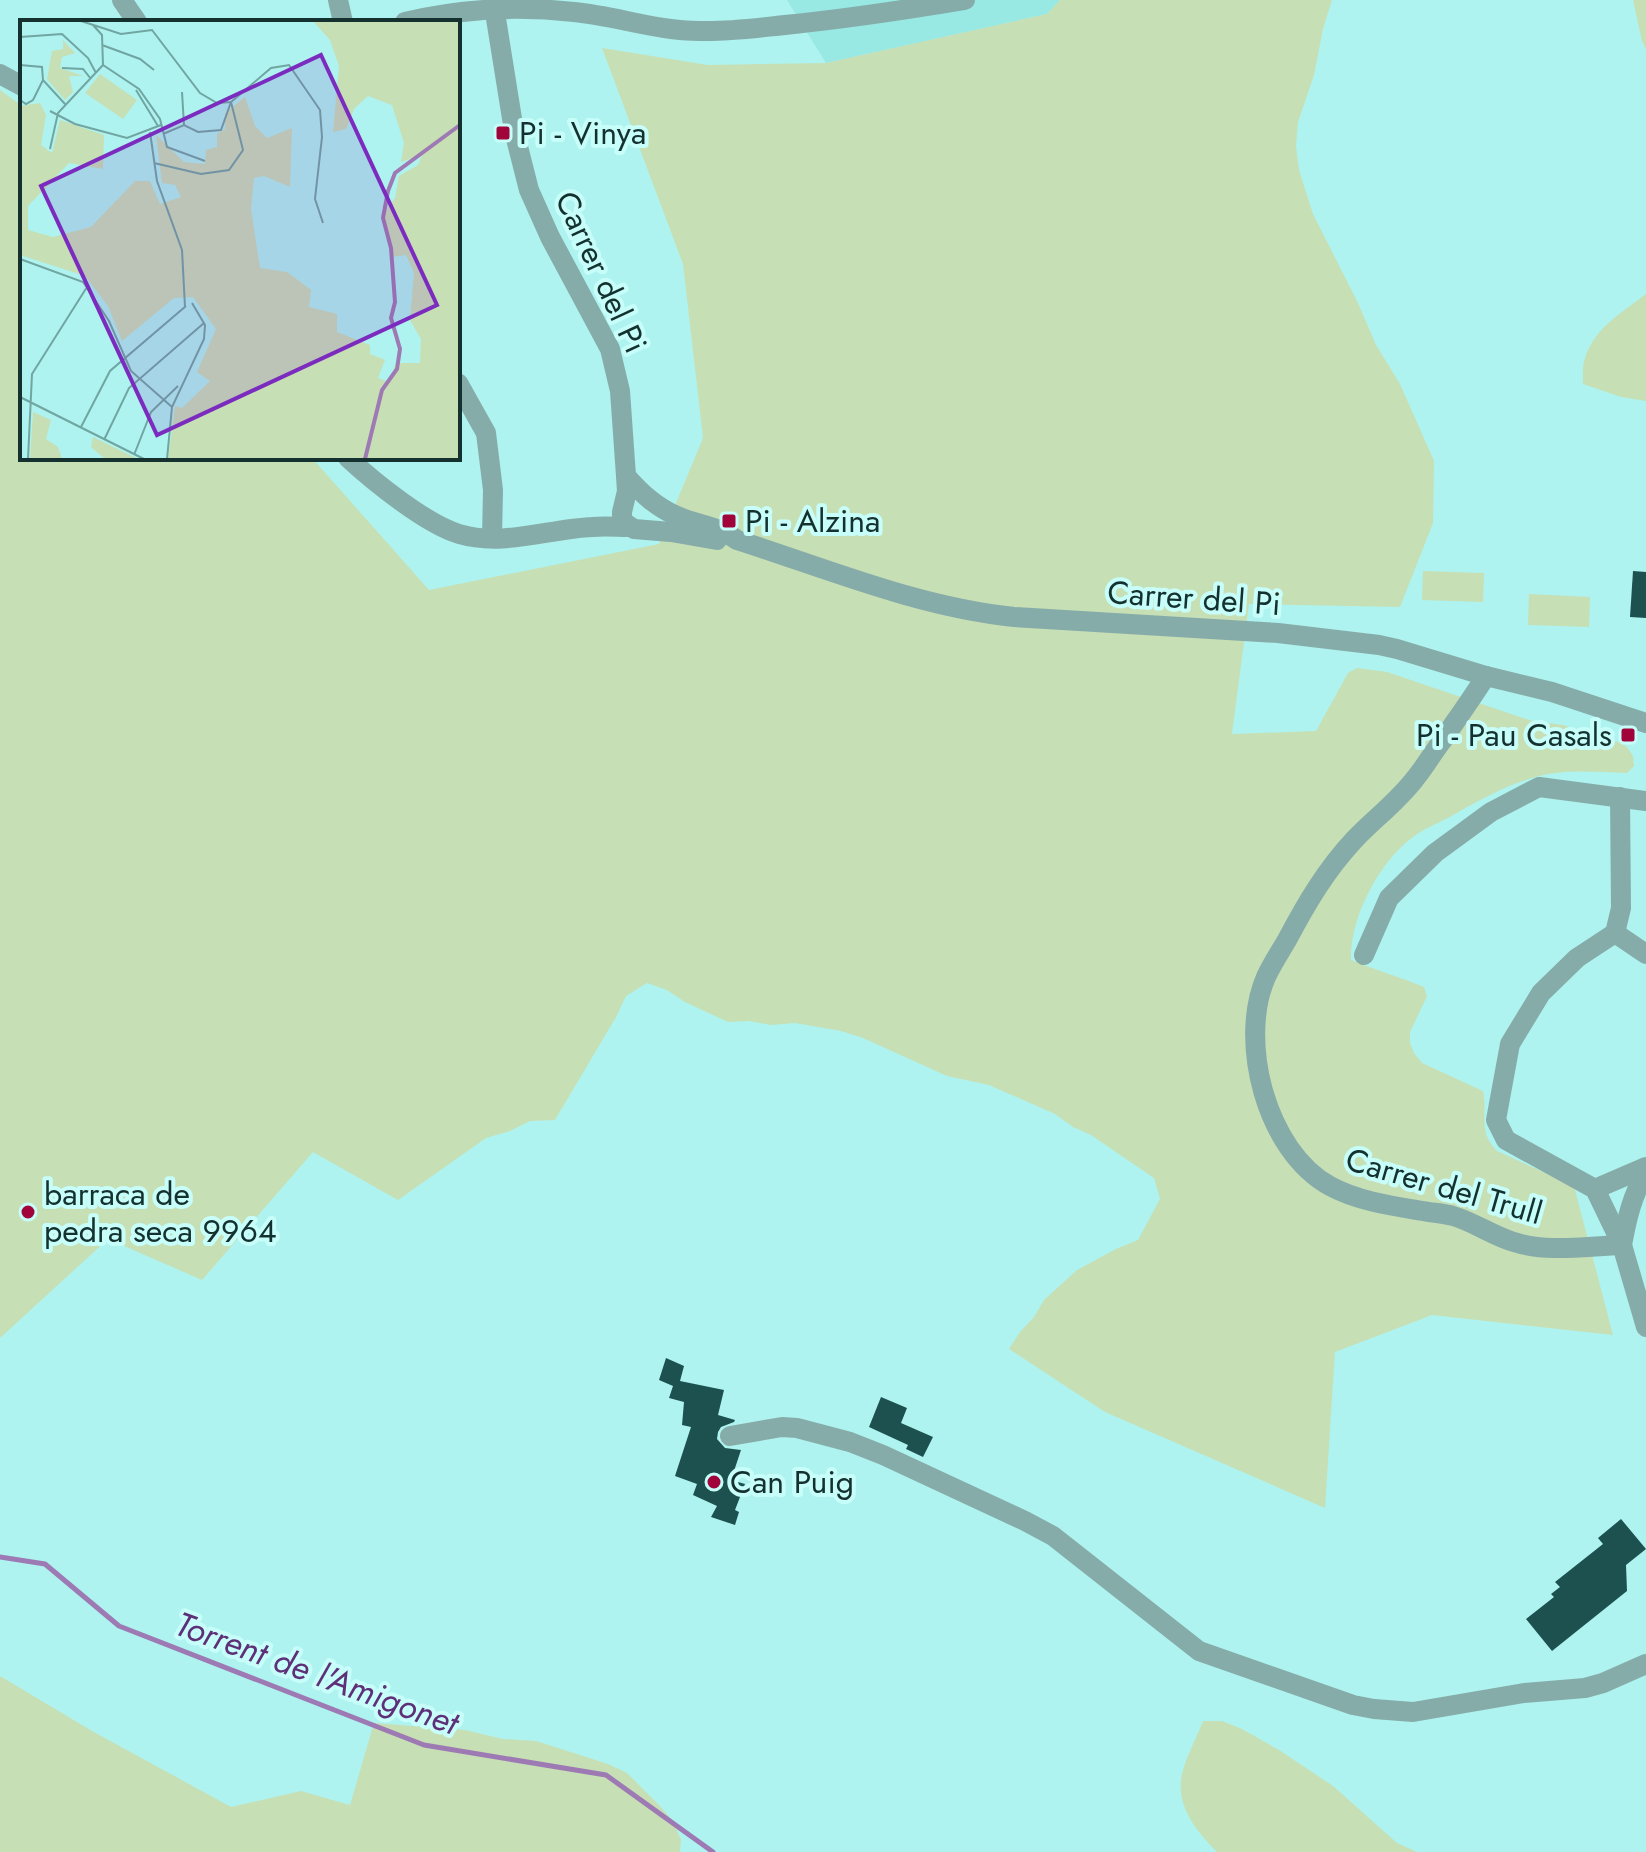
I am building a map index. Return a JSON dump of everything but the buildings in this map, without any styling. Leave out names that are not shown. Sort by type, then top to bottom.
[{"type":"street","points":[[122,0],[136,20]]},
{"type":"street","points":[[338,0],[343,20]]},
{"type":"street","points":[[417,20],[494,5],[574,12],[679,30],[742,30],[856,18],[965,0]]},
{"type":"street","name":"Carrer del Pi","points":[[494,5],[514,131],[529,190],[550,237],[610,349],[620,391],[627,491],[623,506]]},
{"type":"street","points":[[0,74],[20,85]]},
{"type":"street","points":[[460,387],[486,433],[493,490],[492,538]]},
{"type":"street","name":"Carrer del Pi","points":[[350,460],[404,503],[459,534],[517,538],[594,527],[634,528],[721,541],[737,540]]},
{"type":"street","name":"Carrer del Pi","points":[[626,476],[648,500],[677,517],[726,531],[737,540],[879,588],[943,606],[979,613],[1278,633],[1360,642],[1397,649],[1552,692],[1646,723]]},
{"type":"street","points":[[594,527],[610,520],[630,498],[635,496],[648,500],[655,511],[653,521],[645,528],[634,528],[622,518],[623,506]]},
{"type":"street","name":"Carrer del Trull","points":[[1486,676],[1417,777],[1331,866],[1308,901],[1267,975],[1257,1000],[1256,1063],[1264,1096],[1287,1144],[1301,1164],[1328,1186],[1385,1204],[1452,1216],[1516,1243],[1570,1248],[1622,1245]]},
{"type":"street","points":[[1364,955],[1389,898],[1435,853],[1491,812],[1539,787],[1646,801]]},
{"type":"street","points":[[1620,797],[1621,908],[1615,933],[1577,958],[1541,993],[1510,1044],[1496,1120],[1506,1140],[1595,1189],[1622,1245],[1646,1327]]},
{"type":"street","points":[[1615,933],[1646,954]]},
{"type":"street","points":[[1622,1245],[1632,1198],[1646,1169]]},
{"type":"street","points":[[1595,1189],[1646,1169]]},
{"type":"street","points":[[730,1436],[782,1427],[861,1446],[1053,1536],[1199,1651],[1353,1705],[1413,1712],[1524,1693],[1585,1688],[1646,1664]]},
{"type":"shaded area","points":[[787,0],[1060,0],[1047,14],[826,63]]},
{"type":"green space","points":[[1060,0],[1332,0],[1314,75],[1298,122],[1296,146],[1299,170],[1313,214],[1376,345],[1400,384],[1434,461],[1433,523],[1400,607],[1249,604],[1232,734],[1316,731],[1348,673],[1357,668],[1387,672],[1532,721],[1563,725],[1618,742],[1626,746],[1633,756],[1634,766],[1627,773],[1566,772],[1520,782],[1413,837],[1389,861],[1369,892],[1355,926],[1351,960],[1424,987],[1427,996],[1410,1032],[1414,1053],[1422,1063],[1483,1091],[1485,1129],[1497,1151],[1574,1186],[1613,1335],[1432,1315],[1335,1352],[1325,1508],[1105,1412],[1009,1349],[1044,1300],[1077,1270],[1138,1240],[1160,1199],[1154,1178],[1055,1114],[989,1085],[947,1076],[841,1031],[795,1023],[728,1022],[647,983],[626,996],[555,1120],[530,1121],[486,1138],[398,1200],[313,1152],[202,1280],[108,1239],[0,1338],[0,90],[20,105],[20,460],[314,460],[429,590],[659,544],[703,438],[683,264],[602,48],[708,65],[826,63],[1047,14]]},
{"type":"green space","points":[[1633,0],[1646,0],[1646,49],[1642,41]]},
{"type":"green space","points":[[1646,294],[1646,401],[1621,397],[1583,384],[1584,361],[1595,338]]},
{"type":"green space","points":[[1423,571],[1484,573],[1483,602],[1422,600]]},
{"type":"green space","points":[[1529,594],[1590,597],[1589,627],[1528,625]]},
{"type":"green space","points":[[0,1676],[92,1731],[231,1807],[301,1791],[350,1805],[374,1723],[465,1730],[503,1739],[536,1741],[627,1773],[673,1821],[681,1840],[680,1852],[0,1852]]},
{"type":"green space","points":[[1203,1721],[1222,1721],[1279,1750],[1333,1786],[1397,1843],[1417,1852],[1217,1852],[1191,1820],[1181,1791],[1184,1767]]},
{"type":"waterway","name":"Torrent de l'Amigonet","points":[[0,1557],[45,1564],[119,1626],[424,1745],[606,1775],[713,1852]]},
{"type":"place","name":"Pi - Vinya","points":[[503,133]]},
{"type":"place","name":"Pi - Alzina","points":[[729,521]]},
{"type":"place","name":"Pi - Pau Casals","points":[[1628,735]]},
{"type":"place","name":"barraca de pedra seca 9964","points":[[28,1212]]},
{"type":"place","name":"Can Puig","points":[[714,1482]]}]
